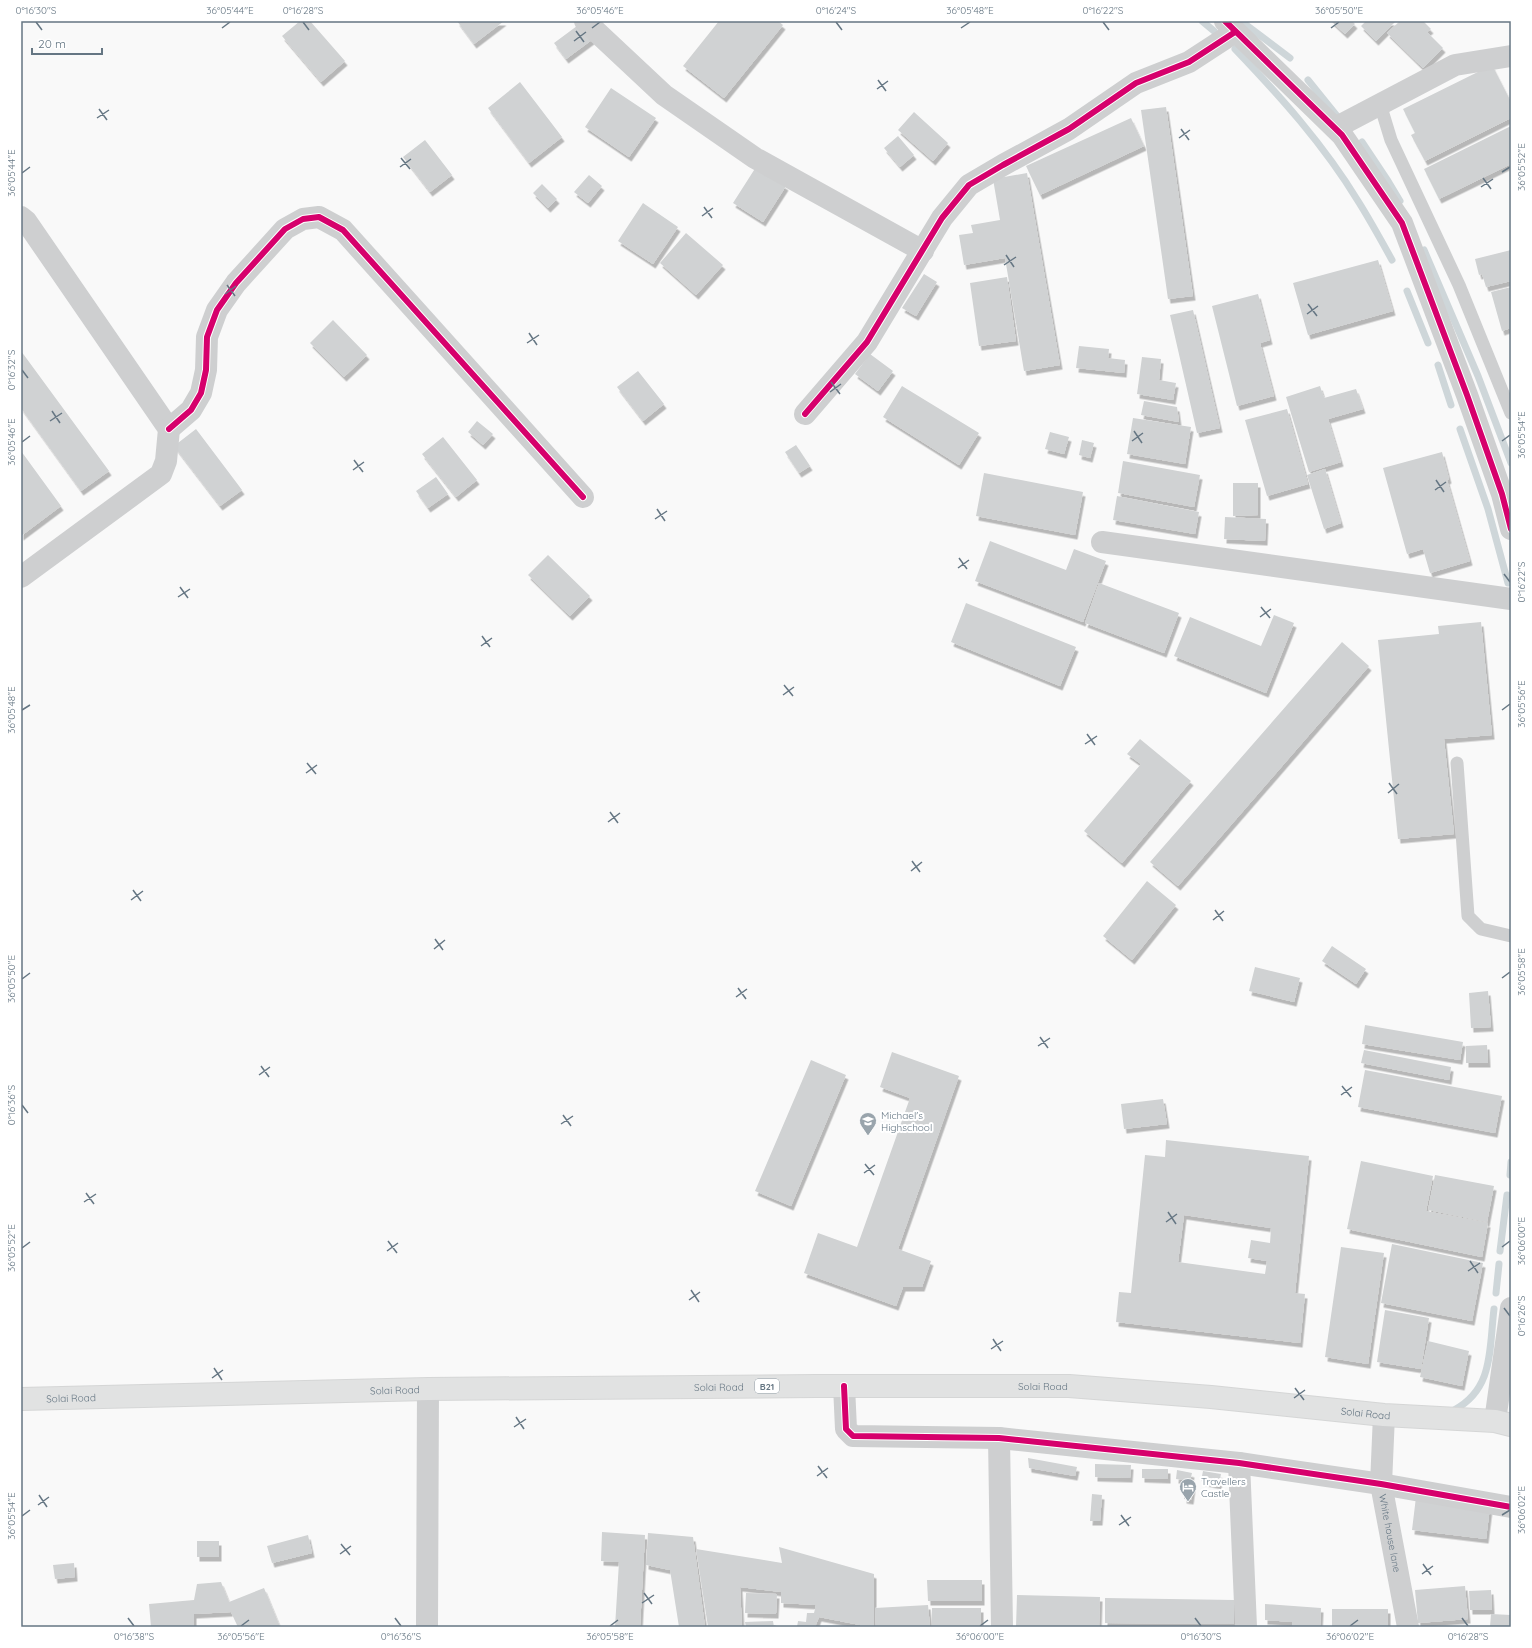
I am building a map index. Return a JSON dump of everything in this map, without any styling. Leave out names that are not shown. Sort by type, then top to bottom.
[{"type":"highway","name":"Solai Road","points":[[21,1399],[428,1389],[1069,1386],[1211,1397],[1384,1415],[1503,1423]]},
{"type":"street","points":[[585,21],[664,96],[756,158],[923,251]]},
{"type":"street","points":[[805,414],[867,342],[942,218],[969,185],[1002,164],[1069,129],[1136,83],[1189,62],[1230,27],[1342,135],[1402,223],[1467,395],[1510,519]]},
{"type":"street","points":[[1335,128],[1455,65],[1511,56]]},
{"type":"street","points":[[21,217],[26,221],[167,423],[169,429],[166,461],[161,474],[21,577]]},
{"type":"street","points":[[169,429],[191,410],[202,393],[206,370],[207,337],[217,310],[236,283],[285,229],[303,219],[319,217],[343,230],[583,497]]},
{"type":"street","points":[[1102,542],[1511,599]]},
{"type":"street","points":[[1503,1423],[1511,1308]]},
{"type":"street","points":[[844,1386],[846,1429],[853,1436],[999,1438],[1239,1463],[1381,1484],[1511,1507]]},
{"type":"street","points":[[427,1627],[428,1389]]},
{"type":"street","name":"White house lane","points":[[1384,1415],[1381,1484],[1408,1627]]},
{"type":"street","points":[[999,1438],[1002,1627]]},
{"type":"street","points":[[1239,1463],[1246,1627]]},
{"type":"lane","points":[[1380,104],[1391,140],[1459,285],[1511,413]]},
{"type":"lane","points":[[1457,763],[1468,916],[1481,929],[1511,936]]},
{"type":"building","points":[[300,21],[310,21],[345,61],[321,82],[282,36]]},
{"type":"building","points":[[457,21],[504,21],[474,44]]},
{"type":"building","points":[[719,21],[778,21],[783,25],[724,98],[683,66]]},
{"type":"building","points":[[1331,21],[1352,21],[1355,24],[1345,34]]},
{"type":"building","points":[[1366,21],[1396,21],[1376,41],[1361,26]]},
{"type":"building","points":[[1400,21],[1423,21],[1431,29],[1427,32],[1443,48],[1423,68],[1387,33]]},
{"type":"building","points":[[581,23],[593,39],[566,59],[554,43]]},
{"type":"building","points":[[1492,65],[1511,102],[1511,118],[1425,161],[1411,135],[1415,133],[1403,109]]},
{"type":"building","points":[[520,82],[562,137],[529,163],[488,108]]},
{"type":"building","points":[[611,88],[656,118],[629,157],[585,127]]},
{"type":"building","points":[[1166,107],[1193,296],[1168,299],[1141,110]]},
{"type":"building","points":[[914,112],[948,143],[933,161],[898,130]]},
{"type":"building","points":[[1131,118],[1144,146],[1040,195],[1026,166]]},
{"type":"building","points":[[1511,126],[1511,164],[1439,199],[1424,169]]},
{"type":"building","points":[[898,136],[914,155],[900,167],[884,148]]},
{"type":"building","points":[[425,140],[452,175],[430,192],[403,157]]},
{"type":"building","points":[[756,167],[786,186],[763,222],[733,203]]},
{"type":"building","points":[[1027,173],[1060,365],[1024,371],[1005,258],[964,265],[959,235],[973,233],[971,225],[1000,220],[993,179]]},
{"type":"building","points":[[589,175],[602,186],[588,203],[574,192]]},
{"type":"building","points":[[542,184],[557,199],[548,208],[533,193]]},
{"type":"building","points":[[643,203],[678,227],[653,264],[618,241]]},
{"type":"building","points":[[686,233],[723,265],[696,295],[660,263]]},
{"type":"building","points":[[1511,250],[1511,281],[1486,287],[1482,274],[1479,275],[1475,259]]},
{"type":"building","points":[[1378,260],[1393,311],[1308,335],[1293,283]]},
{"type":"building","points":[[924,274],[937,282],[916,316],[902,308]]},
{"type":"building","points":[[1007,277],[1016,341],[979,346],[970,283]]},
{"type":"building","points":[[1511,287],[1511,328],[1502,331],[1491,292]]},
{"type":"building","points":[[1258,294],[1270,340],[1260,343],[1274,396],[1237,406],[1212,306]]},
{"type":"building","points":[[1193,310],[1220,428],[1197,433],[1170,315]]},
{"type":"building","points":[[333,320],[367,355],[344,377],[310,343]]},
{"type":"building","points":[[1079,346],[1109,349],[1108,358],[1125,360],[1124,373],[1076,368]]},
{"type":"building","points":[[21,351],[109,471],[81,491],[21,408]]},
{"type":"building","points":[[870,354],[893,371],[878,391],[855,374]]},
{"type":"building","points":[[1142,357],[1161,359],[1159,380],[1176,383],[1173,400],[1137,394]]},
{"type":"building","points":[[638,371],[664,404],[643,421],[617,387]]},
{"type":"building","points":[[902,386],[979,433],[959,465],[883,417]]},
{"type":"building","points":[[1320,386],[1324,398],[1356,389],[1363,409],[1328,419],[1341,462],[1309,472],[1286,397]]},
{"type":"building","points":[[1144,401],[1177,407],[1179,422],[1141,415]]},
{"type":"building","points":[[1287,409],[1308,484],[1267,496],[1245,420]]},
{"type":"building","points":[[1133,418],[1191,427],[1185,464],[1127,454]]},
{"type":"building","points":[[477,421],[493,434],[483,445],[468,432]]},
{"type":"building","points":[[196,429],[242,490],[220,506],[174,446]]},
{"type":"building","points":[[1050,432],[1069,437],[1064,454],[1045,449]]},
{"type":"building","points":[[443,437],[477,480],[456,497],[422,454]]},
{"type":"building","points":[[1082,440],[1094,443],[1090,458],[1079,455]]},
{"type":"building","points":[[796,445],[810,466],[799,473],[785,452]]},
{"type":"building","points":[[21,451],[61,506],[21,536]]},
{"type":"building","points":[[1442,452],[1449,479],[1447,480],[1470,561],[1430,573],[1423,549],[1407,554],[1383,468]]},
{"type":"building","points":[[1123,461],[1200,475],[1194,507],[1118,493]]},
{"type":"building","points":[[1325,469],[1341,523],[1324,529],[1307,475]]},
{"type":"building","points":[[984,473],[1083,492],[1075,535],[976,516]]},
{"type":"building","points":[[436,477],[448,494],[428,508],[416,491]]},
{"type":"building","points":[[1233,483],[1258,483],[1258,515],[1233,516]]},
{"type":"building","points":[[1117,496],[1199,512],[1195,534],[1113,520]]},
{"type":"building","points":[[1225,517],[1266,519],[1265,541],[1224,539]]},
{"type":"building","points":[[990,541],[1066,570],[1074,549],[1106,561],[1083,622],[975,581]]},
{"type":"building","points":[[548,555],[590,596],[570,616],[528,575]]},
{"type":"building","points":[[1099,583],[1179,613],[1164,653],[1085,623]]},
{"type":"building","points":[[966,603],[1076,647],[1060,686],[951,642]]},
{"type":"building","points":[[1274,615],[1294,623],[1266,693],[1174,656],[1190,617],[1261,646]]},
{"type":"building","points":[[1481,622],[1492,735],[1444,739],[1454,834],[1398,839],[1378,640],[1439,634],[1438,626]]},
{"type":"building","points":[[1342,642],[1369,666],[1178,886],[1150,862]]},
{"type":"building","points":[[1140,739],[1191,781],[1122,863],[1084,831],[1141,764],[1127,754]]},
{"type":"building","points":[[1147,881],[1176,905],[1132,960],[1103,936]]},
{"type":"building","points":[[1332,946],[1366,969],[1356,984],[1322,961]]},
{"type":"building","points":[[1255,967],[1300,978],[1294,1002],[1249,991]]},
{"type":"building","points":[[1488,991],[1491,1027],[1471,1028],[1469,993]]},
{"type":"building","points":[[1365,1025],[1463,1042],[1460,1060],[1362,1044]]},
{"type":"building","points":[[1487,1045],[1488,1063],[1466,1063],[1466,1046]]},
{"type":"building","points":[[1364,1050],[1451,1067],[1449,1080],[1361,1063]]},
{"type":"building","points":[[892,1052],[959,1076],[898,1249],[931,1261],[922,1287],[903,1287],[896,1306],[804,1273],[818,1233],[857,1247],[910,1098],[880,1087]]},
{"type":"building","points":[[811,1060],[846,1075],[791,1206],[755,1191]]},
{"type":"building","points":[[1365,1070],[1502,1096],[1495,1133],[1358,1107]]},
{"type":"building","points":[[1163,1099],[1167,1124],[1124,1129],[1121,1104]]},
{"type":"building","points":[[1166,1140],[1309,1156],[1295,1293],[1305,1294],[1300,1343],[1116,1322],[1119,1292],[1131,1293],[1145,1155],[1165,1157]],"holes":[[[1184,1215],[1271,1228],[1270,1243],[1251,1240],[1248,1258],[1267,1261],[1265,1274],[1178,1262]]]},
{"type":"building","points":[[1361,1161],[1433,1176],[1426,1211],[1488,1223],[1482,1257],[1347,1229]]},
{"type":"building","points":[[1435,1175],[1494,1186],[1487,1222],[1428,1210]]},
{"type":"building","points":[[1392,1244],[1483,1263],[1472,1321],[1381,1303]]},
{"type":"building","points":[[1341,1247],[1384,1253],[1368,1364],[1325,1357]]},
{"type":"building","points":[[1385,1310],[1429,1318],[1421,1369],[1377,1362]]},
{"type":"building","points":[[1428,1341],[1469,1351],[1462,1386],[1420,1377]]},
{"type":"building","points":[[1028,1458],[1077,1467],[1075,1476],[1029,1468]]},
{"type":"building","points":[[1095,1464],[1131,1465],[1130,1478],[1095,1477]]},
{"type":"building","points":[[1142,1469],[1168,1469],[1168,1479],[1142,1478]]},
{"type":"building","points":[[1177,1470],[1192,1473],[1190,1481],[1176,1479]]},
{"type":"building","points":[[1203,1471],[1221,1474],[1219,1485],[1201,1481]]},
{"type":"building","points":[[1187,1484],[1193,1486],[1191,1500],[1184,1499]]},
{"type":"building","points":[[1092,1494],[1102,1495],[1100,1521],[1090,1521]]},
{"type":"building","points":[[1416,1497],[1490,1507],[1486,1539],[1412,1530]]},
{"type":"building","points":[[602,1532],[645,1535],[640,1627],[615,1627],[619,1562],[601,1561]]},
{"type":"building","points":[[648,1533],[693,1537],[705,1627],[679,1627],[670,1570],[646,1565]]},
{"type":"building","points":[[308,1535],[312,1553],[272,1563],[267,1546]]},
{"type":"building","points":[[197,1541],[219,1541],[219,1557],[197,1557]]},
{"type":"building","points":[[779,1547],[874,1574],[874,1627],[860,1627],[860,1625],[819,1617],[815,1627],[797,1627],[798,1621],[806,1622],[807,1613],[814,1613],[816,1605],[781,1603],[781,1592],[740,1587],[742,1627],[708,1627],[696,1549],[782,1563]]},
{"type":"building","points":[[74,1563],[75,1577],[55,1579],[53,1565]]},
{"type":"building","points":[[927,1580],[982,1580],[982,1601],[928,1601]]},
{"type":"building","points":[[221,1582],[229,1602],[264,1588],[280,1627],[238,1627],[231,1612],[194,1614],[194,1627],[151,1627],[149,1604],[194,1600],[197,1584]]},
{"type":"building","points":[[1465,1586],[1468,1619],[1418,1623],[1415,1590]]},
{"type":"building","points":[[1491,1590],[1492,1610],[1470,1610],[1469,1591]]},
{"type":"building","points":[[746,1593],[777,1594],[776,1614],[745,1613]]},
{"type":"building","points":[[1017,1595],[1100,1597],[1099,1627],[1016,1627]]},
{"type":"building","points":[[1105,1598],[1234,1600],[1234,1624],[1105,1623]]},
{"type":"building","points":[[1265,1604],[1321,1608],[1320,1627],[1292,1627],[1292,1622],[1265,1620]]},
{"type":"building","points":[[928,1605],[930,1627],[876,1627],[875,1608]]},
{"type":"building","points":[[932,1608],[981,1608],[981,1626],[932,1627]]},
{"type":"building","points":[[1332,1609],[1388,1609],[1388,1627],[1332,1627]]},
{"type":"building","points":[[1491,1614],[1511,1615],[1511,1627],[1490,1627]]},
{"type":"building","points":[[773,1621],[774,1627],[746,1627],[745,1622]]},
{"type":"waterway","points":[[1202,21],[1214,31]]},
{"type":"waterway","points":[[1241,21],[1290,58]]},
{"type":"waterway","points":[[1235,49],[1285,103],[1331,160],[1345,180],[1392,260]]},
{"type":"waterway","points":[[1308,80],[1337,116]]},
{"type":"waterway","points":[[1362,142],[1400,201]]},
{"type":"waterway","points":[[1424,250],[1478,376],[1511,463]]},
{"type":"waterway","points":[[1407,291],[1428,343]]},
{"type":"waterway","points":[[1438,365],[1451,405]]},
{"type":"waterway","points":[[1460,429],[1488,509],[1508,583]]},
{"type":"waterway","points":[[1510,1175],[1511,1162]]},
{"type":"waterway","points":[[1500,1251],[1507,1195]]},
{"type":"waterway","points":[[1496,1293],[1499,1264]]},
{"type":"waterway","points":[[1454,1410],[1467,1401],[1476,1391],[1483,1379],[1490,1353],[1494,1309]]},
{"type":"cycle path","points":[[1225,21],[1342,135],[1402,223],[1467,395],[1502,494],[1511,529]]},
{"type":"cycle path","points":[[805,414],[867,342],[942,218],[969,185],[1069,129],[1136,83],[1189,62],[1235,32]]},
{"type":"cycle path","points":[[169,429],[191,410],[201,393],[206,370],[207,337],[217,310],[236,283],[285,229],[303,219],[319,217],[343,230],[583,497]]},
{"type":"cycle path","points":[[844,1386],[846,1429],[853,1436],[999,1438],[1239,1463],[1381,1484],[1511,1507]]},
{"type":"place","name":"Michael's Highschool","points":[[868,1136]]},
{"type":"place","name":"Travellers Castle","points":[[1188,1502]]}]
